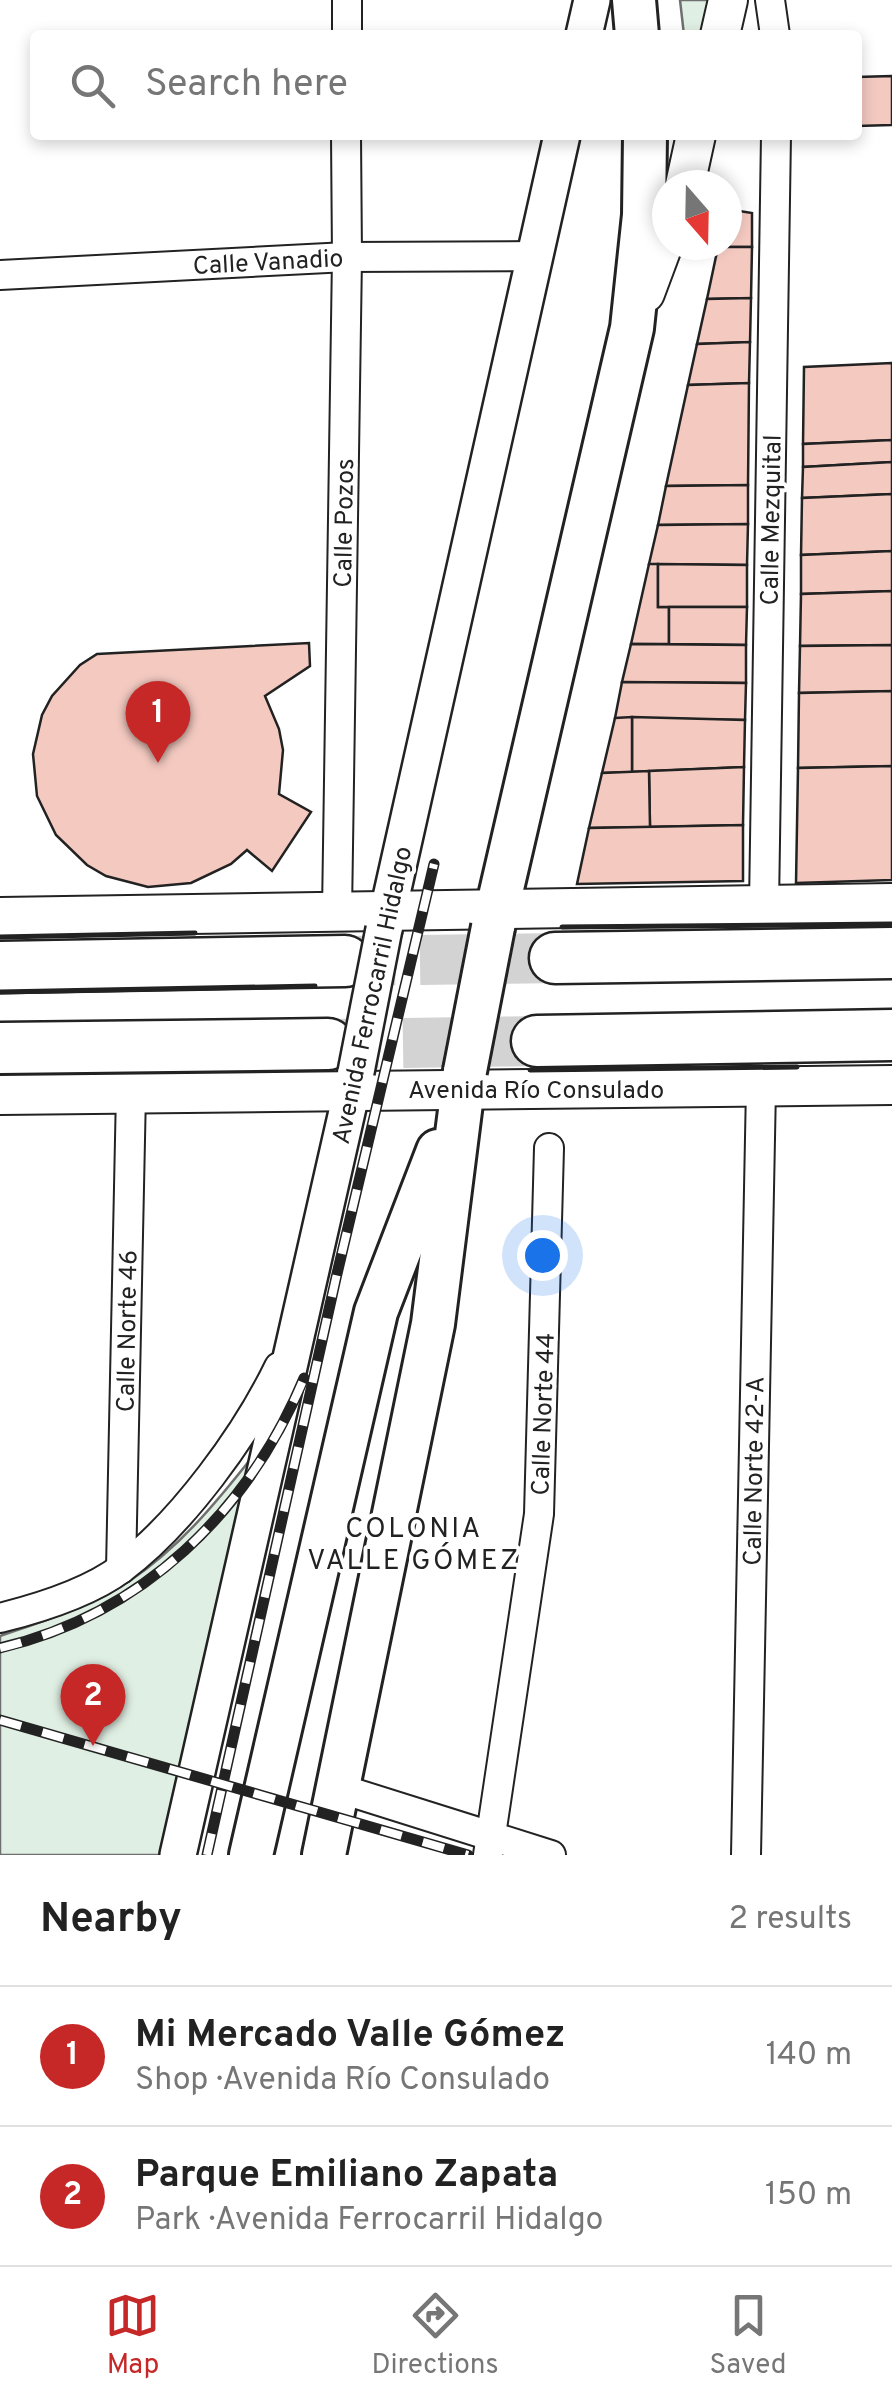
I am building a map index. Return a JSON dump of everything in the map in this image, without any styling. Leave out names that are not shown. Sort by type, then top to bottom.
[{"type":"highway","points":[[556,958],[892,952]]},
{"type":"highway","points":[[0,967],[345,960]]},
{"type":"highway","points":[[537,1041],[892,1035]]},
{"type":"highway","points":[[0,1048],[346,1068]]},
{"type":"main road","points":[[634,0],[637,30]]},
{"type":"main road","points":[[721,30],[728,0]]},
{"type":"main road","points":[[324,1855],[433,1324],[463,1081],[495,918],[632,328],[644,215],[644,140]]},
{"type":"main road","points":[[688,170],[695,140]]},
{"type":"main road","points":[[632,328],[657,260]]},
{"type":"main road","points":[[0,917],[336,912],[386,920],[764,904],[892,903]]},
{"type":"main road","name":"Avenida Río Consulado","points":[[0,1095],[131,1092],[346,1068],[463,1081],[892,1084]]},
{"type":"main road","points":[[252,1855],[376,1312],[463,1081]]},
{"type":"street","points":[[346,30],[347,0]]},
{"type":"street","points":[[585,30],[592,0]]},
{"type":"street","points":[[770,0],[773,30]]},
{"type":"street","name":"Calle Pozos","points":[[336,912],[346,140]]},
{"type":"street","name":"Avenida Ferrocarril Hidalgo","points":[[178,1855],[295,1334],[346,1068],[386,920],[561,140]]},
{"type":"street","name":"Calle Mezquital","points":[[764,904],[776,140]]},
{"type":"street","name":"Calle Vanadio","points":[[0,275],[347,257],[536,256]]},
{"type":"street","name":"Calle Norte 42-A","points":[[746,1855],[760,1086]]},
{"type":"street","name":"Calle Norte 46","points":[[121,1569],[131,1092]]},
{"type":"street","name":"Calle Norte 44","points":[[489,1846],[539,1514],[550,1148]]},
{"type":"street","points":[[0,1618],[50,1603],[121,1569],[210,1477],[257,1412],[295,1334]]},
{"type":"street","points":[[338,1788],[489,1846],[551,1855]]},
{"type":"green space","points":[[680,0],[709,0],[702,30],[683,30]]},
{"type":"green space","points":[[253,1456],[160,1855],[0,1855],[0,1636],[82,1606],[128,1582],[180,1540]]},
{"type":"building","points":[[892,76],[892,125],[862,126],[862,77]]},
{"type":"building","points":[[742,211],[752,213],[752,247],[742,247]]},
{"type":"building","points":[[742,247],[752,247],[751,298],[707,299],[715,260],[742,260]]},
{"type":"building","points":[[751,298],[750,342],[697,344],[707,299]]},
{"type":"building","points":[[750,342],[749,383],[688,385],[697,344]]},
{"type":"building","points":[[892,363],[892,440],[803,444],[804,367]]},
{"type":"building","points":[[749,383],[748,485],[666,486],[688,385]]},
{"type":"building","points":[[892,440],[892,462],[803,467],[803,444]]},
{"type":"building","points":[[892,462],[892,494],[802,498],[803,467]]},
{"type":"building","points":[[748,485],[748,524],[658,525],[666,486]]},
{"type":"building","points":[[892,494],[892,551],[801,555],[802,498]]},
{"type":"building","points":[[748,524],[747,565],[649,564],[658,525]]},
{"type":"building","points":[[892,551],[892,591],[801,594],[801,555]]},
{"type":"building","points":[[649,564],[658,564],[658,607],[669,607],[669,644],[631,644]]},
{"type":"building","points":[[658,564],[747,565],[747,607],[658,607]]},
{"type":"building","points":[[892,591],[892,645],[800,646],[801,594]]},
{"type":"building","points":[[669,607],[747,607],[746,645],[669,644]]},
{"type":"building","points":[[309,643],[310,666],[265,696],[283,750],[279,794],[311,812],[272,871],[247,850],[231,864],[191,883],[148,887],[106,876],[87,865],[56,835],[37,796],[33,754],[42,715],[52,696],[80,665],[97,654]]},
{"type":"building","points":[[631,644],[746,645],[746,683],[622,682]]},
{"type":"building","points":[[892,645],[892,691],[799,693],[800,646]]},
{"type":"building","points":[[622,682],[746,683],[745,720],[615,718]]},
{"type":"building","points":[[892,691],[892,766],[798,768],[799,693]]},
{"type":"building","points":[[632,717],[745,720],[744,767],[632,772]]},
{"type":"building","points":[[632,717],[632,772],[602,773],[615,718]]},
{"type":"building","points":[[892,766],[892,880],[796,883],[798,768]]},
{"type":"building","points":[[744,767],[743,825],[650,827],[649,771]]},
{"type":"building","points":[[649,771],[650,827],[589,828],[602,773]]},
{"type":"building","points":[[743,825],[743,881],[577,884],[589,828]]},
{"type":"tunnel","points":[[345,961],[555,958]]},
{"type":"tunnel","points":[[328,1044],[537,1041]]},
{"type":"railway","points":[[207,1855],[336,1278],[434,864]]},
{"type":"railway","points":[[0,1648],[52,1632],[100,1610],[144,1583],[185,1550],[253,1472],[281,1427],[304,1378]]},
{"type":"railway","points":[[0,1720],[468,1855]]},
{"type":"wall","points":[[562,927],[892,924]]},
{"type":"wall","points":[[0,937],[195,933]]},
{"type":"wall","points":[[0,992],[315,986]]},
{"type":"wall","points":[[530,1070],[797,1067]]},
{"type":"place","name":"Mi Mercado Valle Gómez","points":[[158,763]]},
{"type":"place","name":"Parque Emiliano Zapata","points":[[93,1746]]},
{"type":"district","name":"COLONIA VALLE GÓMEZ","points":[[414,1543]]}]
